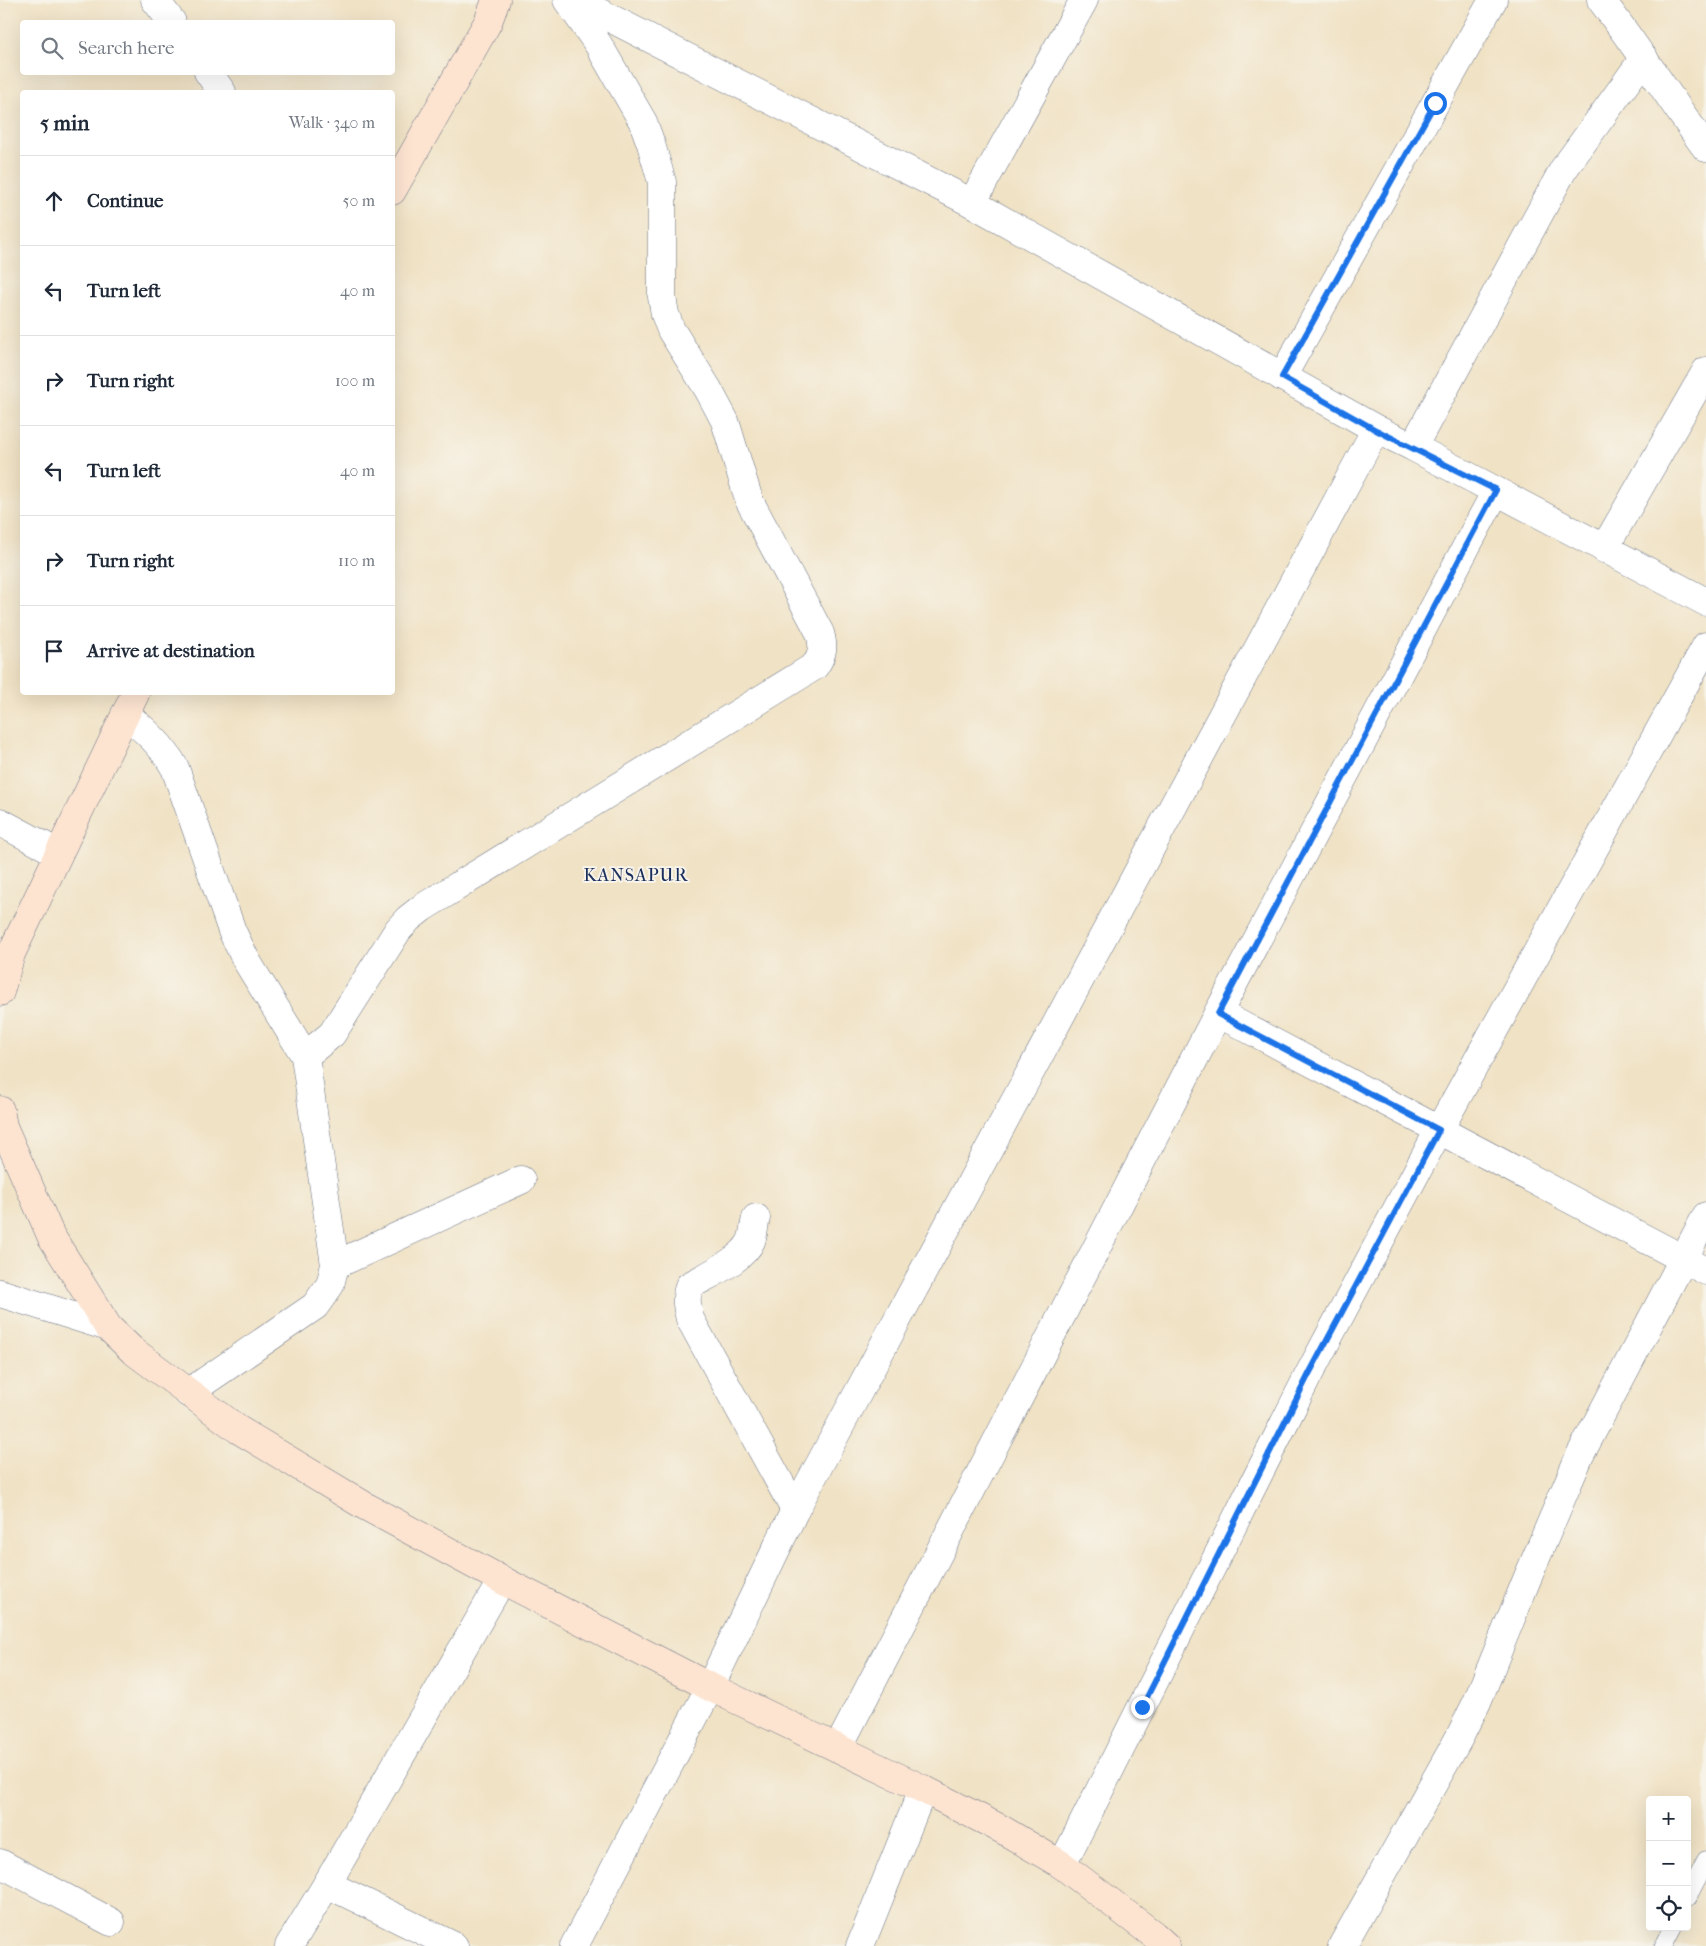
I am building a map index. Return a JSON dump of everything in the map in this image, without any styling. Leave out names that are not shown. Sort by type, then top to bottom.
[{"type":"street","points":[[155,0],[170,20]]},
{"type":"street","points":[[395,186],[488,22],[496,0]]},
{"type":"street","points":[[305,1056],[332,1034],[398,930],[422,908],[815,666],[821,657],[823,649],[820,633],[749,500],[725,421],[671,330],[664,314],[662,297],[662,182],[643,122],[598,44],[567,0]]},
{"type":"street","points":[[575,0],[972,203],[1376,430],[1414,447],[1706,602]]},
{"type":"street","points":[[972,203],[1084,0]]},
{"type":"street","points":[[1282,377],[1493,0]]},
{"type":"street","points":[[1601,0],[1644,58],[1706,148]]},
{"type":"street","points":[[1414,447],[1563,170],[1644,58]]},
{"type":"street","points":[[210,75],[221,90]]},
{"type":"street","points":[[1604,549],[1706,371]]},
{"type":"street","points":[[574,1946],[710,1687],[795,1510],[1376,430]]},
{"type":"street","points":[[838,1748],[1218,1014],[1496,490]]},
{"type":"street","points":[[1062,1865],[1309,1374],[1439,1130],[1706,646]]},
{"type":"street","points":[[131,703],[149,734],[168,756],[175,768],[232,931],[246,960],[305,1056],[335,1265],[330,1285],[314,1306],[188,1393]]},
{"type":"street","points":[[0,992],[11,954],[131,703]]},
{"type":"street","points":[[0,822],[58,853]]},
{"type":"street","points":[[1218,1014],[1694,1265]]},
{"type":"street","points":[[0,1110],[3,1126],[51,1236],[108,1327],[132,1350],[188,1393],[240,1430],[365,1506],[502,1580],[710,1687],[923,1789],[1003,1830],[1062,1865],[1166,1946]]},
{"type":"street","points":[[335,1265],[521,1180]]},
{"type":"street","points":[[1342,1946],[1459,1738],[1477,1702],[1580,1455],[1694,1265],[1706,1216]]},
{"type":"street","points":[[756,1218],[752,1241],[739,1256],[689,1286],[686,1305],[690,1319],[795,1510]]},
{"type":"street","points":[[0,1293],[108,1327]]},
{"type":"street","points":[[289,1946],[327,1884],[502,1580]]},
{"type":"street","points":[[860,1946],[923,1789]]},
{"type":"street","points":[[0,1862],[111,1922]]},
{"type":"street","points":[[327,1884],[454,1946]]},
{"type":"lane","points":[[1691,1890],[1706,1861]]},
{"type":"lane","points":[[1663,1946],[1671,1931]]},
{"type":"district","name":"KANSAPUR","points":[[636,875]]},
{"type":"route","points":[[1142,1707],[1309,1374],[1439,1130],[1218,1014],[1496,490],[1414,447],[1376,430],[1282,377],[1435,103]]}]
